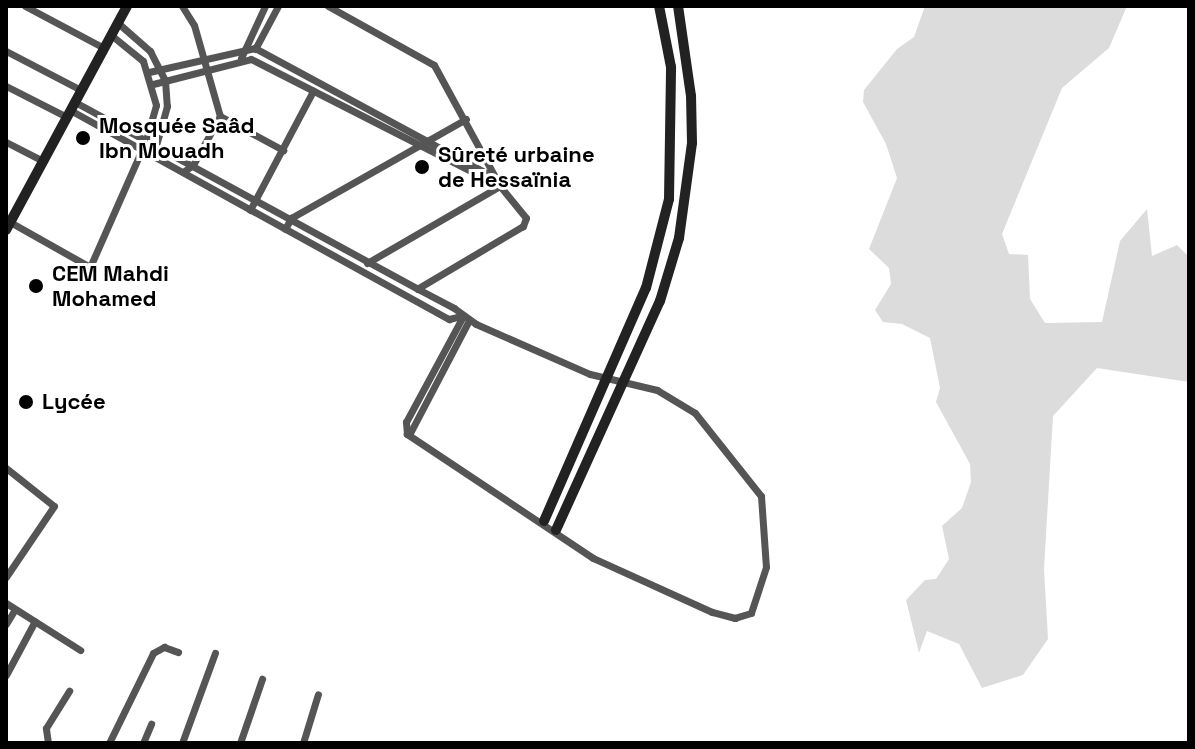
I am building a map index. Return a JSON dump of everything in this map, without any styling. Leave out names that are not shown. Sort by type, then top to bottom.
[{"type":"street","points":[[25,6],[104,48]]},
{"type":"street","points":[[182,6],[189,10],[220,116],[193,165],[183,172]]},
{"type":"street","points":[[241,58],[265,6]]},
{"type":"street","points":[[251,59],[278,6]]},
{"type":"street","points":[[328,6],[434,65],[466,119],[496,182],[526,218],[523,226],[418,289],[411,298]]},
{"type":"street","points":[[544,521],[646,288],[669,199],[672,81],[659,6]]},
{"type":"street","points":[[556,530],[669,276],[686,196],[691,96],[678,6]]},
{"type":"street","points":[[111,35],[149,72],[156,105],[146,140],[90,267],[8,226],[81,90],[111,35],[118,23],[122,8]]},
{"type":"street","points":[[118,23],[142,42],[165,80],[167,106],[153,155]]},
{"type":"street","points":[[149,72],[203,56],[245,47],[255,48],[496,182]]},
{"type":"street","points":[[6,51],[81,90]]},
{"type":"street","points":[[153,84],[241,58],[251,59],[496,182]]},
{"type":"street","points":[[250,210],[317,82]]},
{"type":"street","points":[[6,86],[146,140],[464,317],[607,378],[657,390],[695,413],[757,488],[766,552],[757,606],[739,618],[712,612],[593,558],[544,521],[409,435],[405,425],[438,370],[464,317]]},
{"type":"street","points":[[71,110],[451,320],[464,317]]},
{"type":"street","points":[[220,116],[283,150]]},
{"type":"street","points":[[285,229],[291,218],[466,119]]},
{"type":"street","points":[[6,142],[43,161]]},
{"type":"street","points":[[362,271],[368,261],[496,182]]},
{"type":"street","points":[[6,468],[54,506],[6,577]]},
{"type":"street","points":[[6,603],[80,650]]},
{"type":"street","points":[[6,624],[15,609]]},
{"type":"street","points":[[6,675],[35,621]]},
{"type":"street","points":[[109,743],[153,653],[164,647],[178,652]]},
{"type":"street","points":[[182,743],[215,653]]},
{"type":"street","points":[[240,743],[262,679]]},
{"type":"street","points":[[48,743],[46,728],[69,691]]},
{"type":"street","points":[[303,743],[318,694]]},
{"type":"street","points":[[143,743],[151,724]]},
{"type":"shaded area","points":[[925,6],[1127,6],[1109,48],[1062,88],[1002,234],[1009,254],[1028,255],[1030,299],[1045,323],[1102,322],[1120,241],[1147,209],[1152,256],[1177,245],[1189,257],[1189,382],[1097,368],[1053,416],[1044,569],[1048,639],[1023,675],[982,688],[959,644],[927,631],[919,653],[906,600],[925,580],[936,579],[949,559],[942,526],[962,508],[971,482],[970,464],[936,402],[940,388],[930,338],[902,324],[883,322],[875,310],[891,284],[889,268],[869,249],[897,178],[886,144],[863,102],[864,90],[897,49],[914,37]]},
{"type":"place","name":"Mosquée Saâd Ibn Mouadh","points":[[83,138]]},
{"type":"place","name":"Sûreté urbaine de Hessaïnia","points":[[422,167]]},
{"type":"place","name":"CEM Mahdi Mohamed","points":[[36,286]]},
{"type":"place","name":"Lycée","points":[[26,402]]}]
